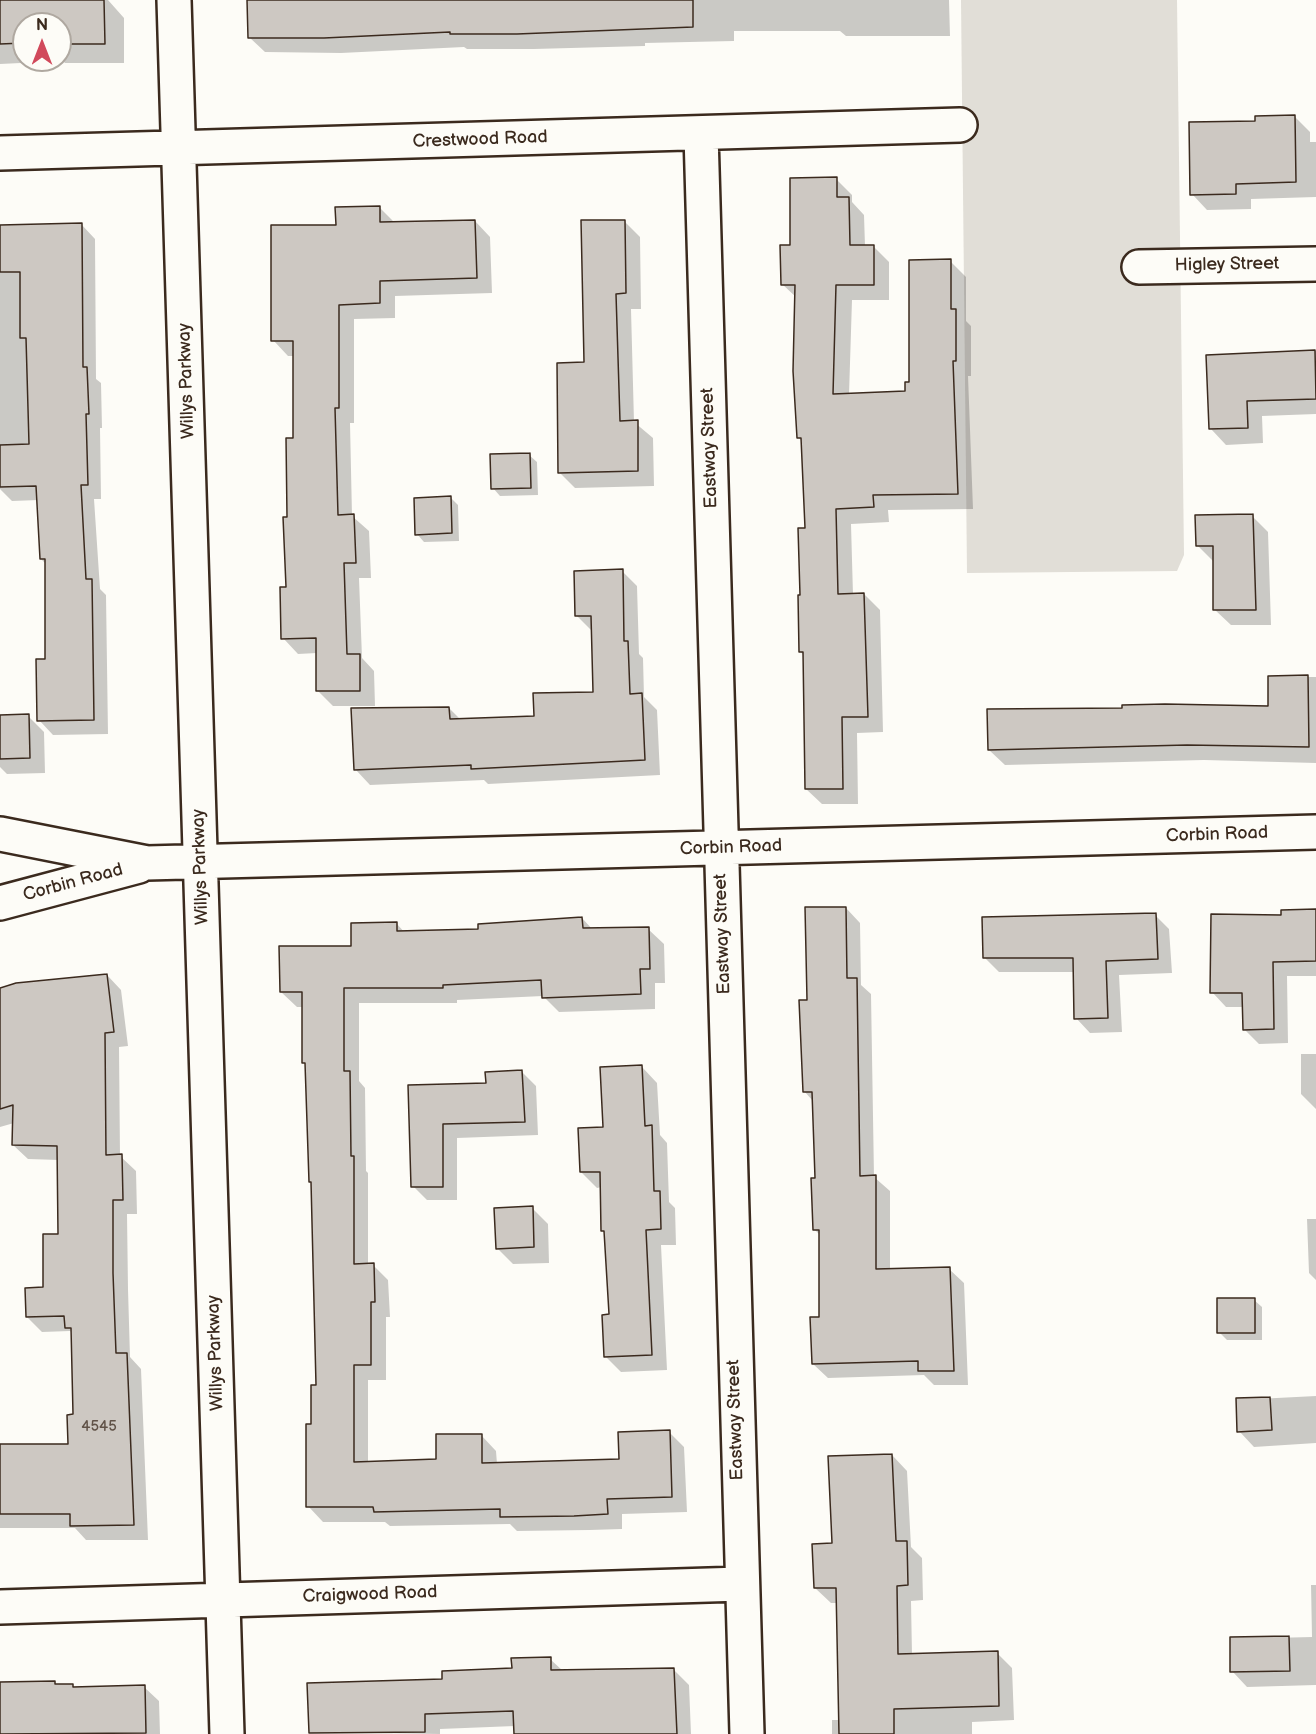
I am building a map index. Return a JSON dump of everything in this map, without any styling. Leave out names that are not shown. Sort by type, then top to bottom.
[{"type":"street","name":"Willys Parkway","points":[[174,0],[227,1734]]},
{"type":"street","name":"Crestwood Road","points":[[0,153],[960,125]]},
{"type":"street","name":"Eastway Street","points":[[701,134],[747,1734]]},
{"type":"street","name":"Higley Street","points":[[1139,267],[1316,264]]},
{"type":"street","name":"Corbin Road","points":[[0,834],[147,864],[1316,832]]},
{"type":"street","name":"Corbin Road","points":[[0,903],[147,864]]},
{"type":"street","name":"Craigwood Road","points":[[0,1607],[741,1584]]},
{"type":"shaded area","points":[[961,0],[1177,0],[1184,555],[1177,571],[967,573]]},
{"type":"building","points":[[0,0],[104,0],[105,44],[72,44],[72,12],[12,12],[12,44],[0,44]]},
{"type":"building","points":[[247,0],[693,0],[693,27],[517,34],[450,34],[450,32],[324,38],[248,38]]},
{"type":"building","points":[[1295,115],[1296,182],[1236,184],[1236,194],[1190,195],[1189,122],[1255,121],[1255,116]]},
{"type":"building","points":[[837,177],[837,197],[849,197],[850,245],[874,245],[874,285],[836,285],[833,394],[905,391],[905,382],[909,382],[909,260],[951,259],[951,309],[956,309],[956,361],[953,361],[958,494],[873,495],[874,507],[836,509],[838,594],[864,593],[868,717],[842,717],[843,789],[805,789],[803,652],[799,652],[798,528],[805,528],[801,438],[797,438],[793,371],[795,285],[781,285],[780,245],[790,245],[790,178]]},
{"type":"building","points":[[380,206],[380,222],[475,220],[477,278],[380,281],[380,303],[339,305],[339,408],[335,408],[338,515],[354,514],[356,563],[344,563],[347,654],[360,654],[360,691],[316,691],[316,638],[281,639],[280,587],[286,587],[283,517],[287,517],[286,438],[293,438],[293,341],[271,341],[271,225],[336,225],[335,207]]},
{"type":"building","points":[[581,220],[625,220],[626,293],[616,294],[620,421],[638,420],[638,471],[558,473],[557,363],[584,362]]},
{"type":"building","points":[[82,223],[83,367],[87,367],[89,414],[86,414],[88,485],[81,485],[86,579],[92,579],[94,720],[37,721],[36,659],[45,659],[45,559],[40,559],[36,486],[0,487],[0,445],[29,444],[26,338],[20,338],[20,272],[0,272],[0,225]]},
{"type":"building","points":[[1315,350],[1316,399],[1247,401],[1248,428],[1209,429],[1206,355]]},
{"type":"building","points":[[530,453],[531,488],[491,489],[490,454]]},
{"type":"building","points":[[451,496],[452,533],[415,535],[414,498]]},
{"type":"building","points":[[1253,514],[1256,610],[1213,610],[1213,546],[1196,546],[1195,515]]},
{"type":"building","points":[[623,569],[624,641],[628,641],[630,694],[642,693],[645,760],[471,769],[471,765],[354,770],[351,708],[449,707],[450,719],[534,716],[533,693],[593,692],[591,616],[575,616],[574,571]]},
{"type":"building","points":[[1308,675],[1309,747],[1187,745],[988,750],[987,709],[1122,708],[1122,705],[1165,704],[1268,706],[1268,676]]},
{"type":"building","points":[[29,714],[30,758],[0,759],[0,715]]},
{"type":"building","points":[[805,907],[846,907],[847,978],[857,978],[860,1176],[876,1175],[876,1269],[950,1267],[954,1371],[918,1371],[918,1361],[812,1364],[810,1317],[819,1317],[819,1230],[813,1230],[811,1178],[815,1178],[812,1092],[803,1092],[799,1000],[807,1000]]},
{"type":"building","points":[[1316,909],[1316,961],[1273,962],[1274,1029],[1243,1030],[1242,993],[1210,993],[1211,914],[1281,915],[1281,910]]},
{"type":"building","points":[[1156,913],[1158,959],[1106,961],[1108,1018],[1074,1019],[1073,958],[983,958],[982,917]]},
{"type":"building","points":[[582,917],[583,928],[649,927],[650,969],[640,969],[641,994],[542,998],[541,980],[443,985],[443,988],[344,988],[344,1071],[350,1071],[351,1156],[354,1156],[354,1264],[374,1263],[375,1302],[371,1302],[371,1365],[354,1365],[354,1462],[436,1459],[436,1434],[482,1434],[482,1463],[619,1459],[618,1432],[670,1430],[672,1497],[607,1499],[608,1514],[574,1516],[500,1517],[500,1509],[374,1512],[373,1507],[306,1507],[306,1424],[311,1424],[311,1385],[316,1385],[311,1182],[309,1182],[305,1063],[302,1063],[302,992],[280,992],[279,946],[351,946],[351,923],[397,922],[397,931],[478,929],[478,924]]},
{"type":"building","points":[[107,974],[114,1032],[105,1033],[106,1155],[122,1154],[123,1200],[113,1200],[113,1273],[116,1353],[127,1353],[134,1525],[70,1526],[70,1514],[0,1514],[0,1444],[68,1444],[67,1415],[73,1414],[71,1328],[65,1328],[64,1316],[26,1317],[25,1288],[43,1287],[43,1234],[58,1234],[57,1146],[12,1145],[13,1105],[0,1109],[0,988],[16,983]]},
{"type":"building","points":[[642,1065],[645,1126],[652,1125],[654,1191],[660,1191],[661,1229],[646,1230],[652,1355],[604,1357],[602,1315],[609,1314],[604,1231],[601,1231],[600,1172],[580,1172],[578,1128],[603,1127],[600,1067]]},
{"type":"building","points":[[522,1070],[525,1122],[443,1124],[443,1187],[411,1187],[408,1085],[486,1083],[485,1072]]},
{"type":"building","points":[[533,1206],[534,1247],[496,1249],[494,1208]]},
{"type":"building","points":[[1217,1298],[1255,1298],[1255,1333],[1217,1333]]},
{"type":"building","points":[[1270,1397],[1272,1430],[1237,1432],[1236,1398]]},
{"type":"building","points":[[892,1454],[896,1541],[907,1541],[908,1585],[897,1586],[898,1654],[998,1651],[999,1706],[894,1709],[894,1734],[839,1734],[836,1588],[814,1588],[812,1544],[832,1543],[828,1456]]},
{"type":"building","points":[[1289,1636],[1290,1671],[1230,1672],[1230,1637]]},
{"type":"building","points":[[551,1657],[551,1670],[674,1668],[677,1734],[514,1734],[513,1711],[425,1714],[425,1732],[309,1733],[307,1683],[442,1679],[442,1671],[512,1668],[511,1658]]},
{"type":"building","points":[[55,1681],[55,1684],[73,1684],[73,1687],[145,1685],[146,1733],[0,1734],[0,1682]]}]
